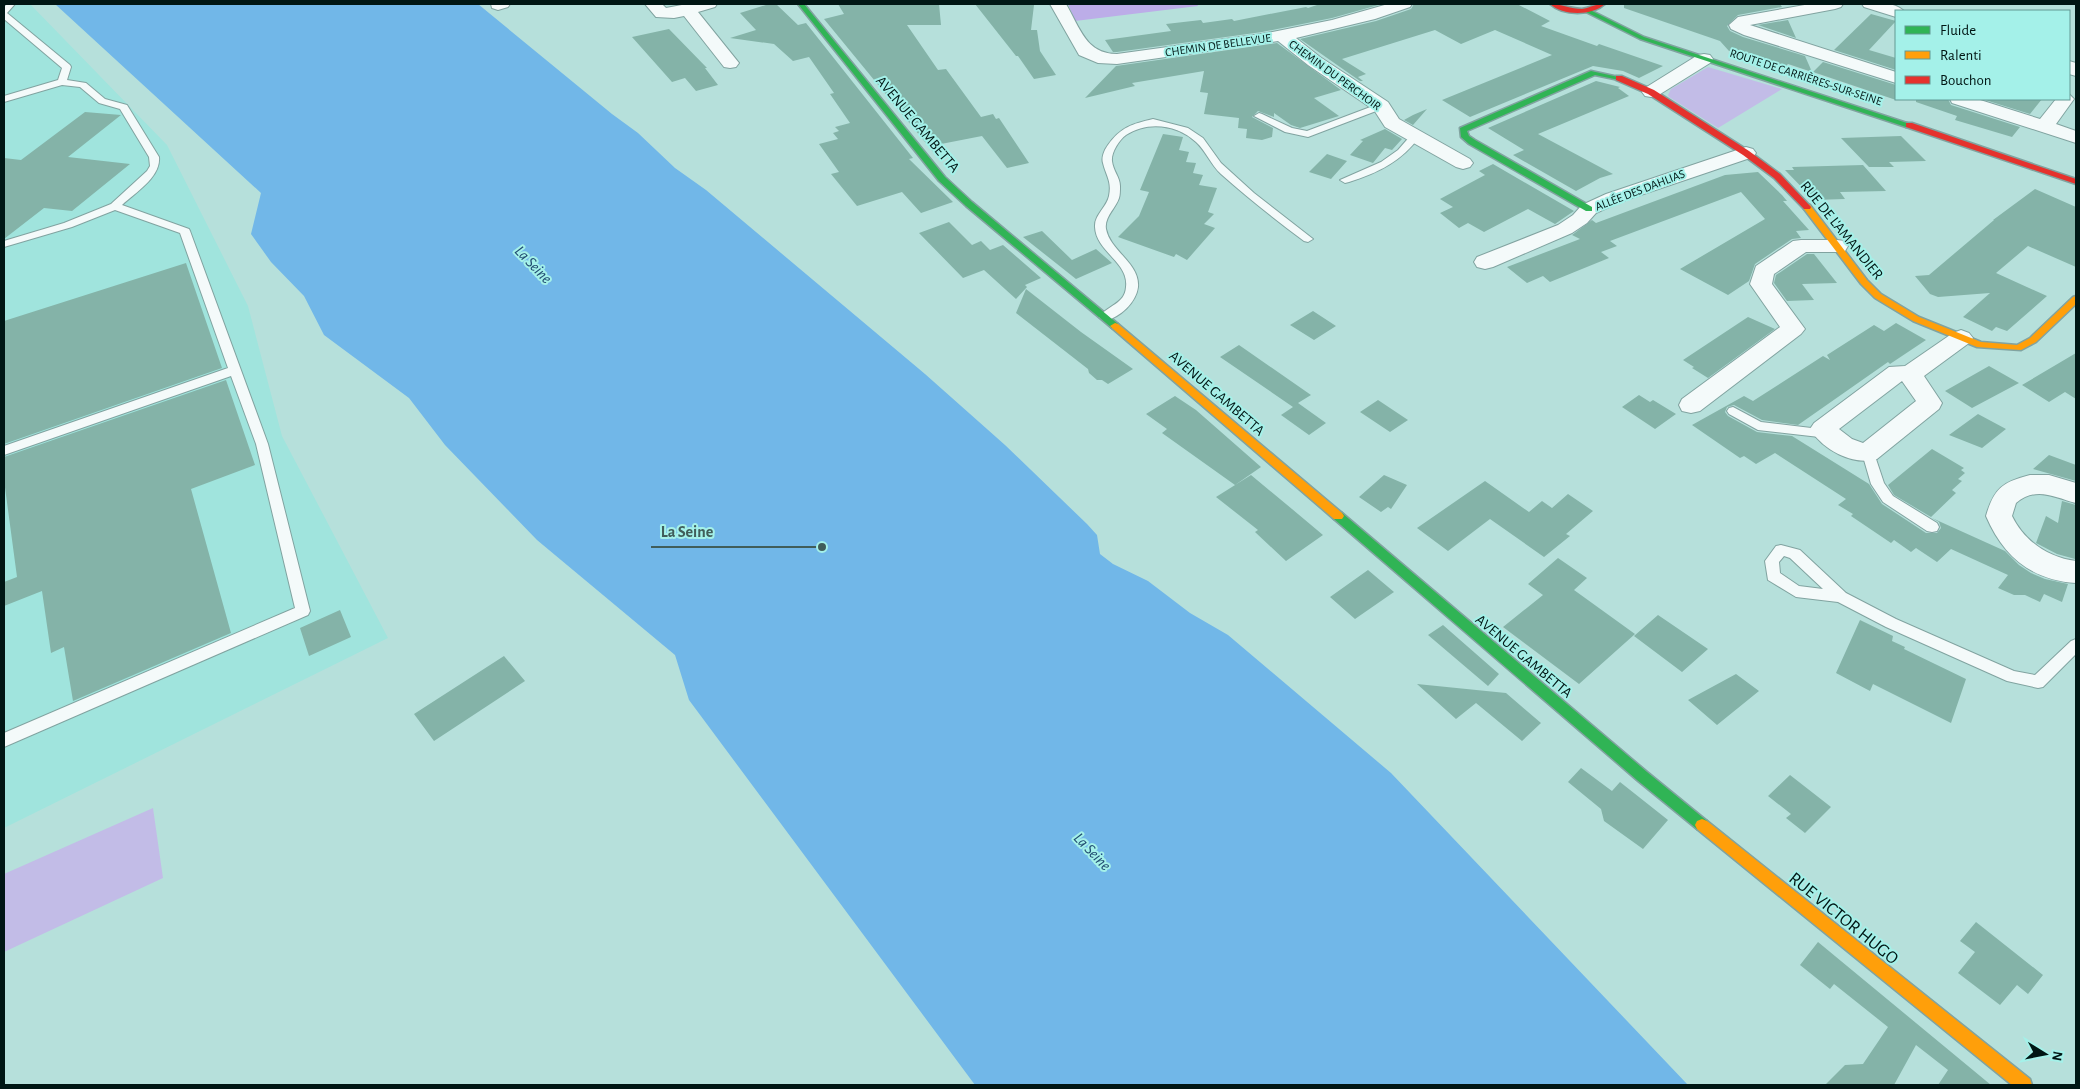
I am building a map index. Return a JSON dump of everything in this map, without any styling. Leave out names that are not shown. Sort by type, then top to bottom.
[{"type":"street","points":[[653,4],[662,13],[674,13],[709,4]]},
{"type":"street","name":"AVENUE GAMBETTA","points":[[801,4],[942,179],[1642,776]]},
{"type":"street","name":"CHEMIN DE BELLEVUE","points":[[1058,4],[1085,51],[1104,58],[1117,59],[1282,36],[1343,24],[1404,4]]},
{"type":"street","points":[[1553,4],[1571,10],[1596,9],[1602,4]]},
{"type":"street","points":[[1835,4],[1744,21],[1738,24],[1750,31],[1895,78]]},
{"type":"street","points":[[1870,4],[1895,12]]},
{"type":"street","points":[[687,9],[730,64]]},
{"type":"street","points":[[1805,9],[1820,53]]},
{"type":"street","name":"ROUTE DE CARRIÈRES-SUR-SEINE","points":[[1588,10],[1642,38],[1969,144],[2076,182]]},
{"type":"street","name":"CHEMIN DU PERCHOIR","points":[[1282,36],[1314,61],[1381,106],[1392,123],[1462,163]]},
{"type":"street","points":[[1651,92],[1704,59]]},
{"type":"street","name":"RUE DE L'AMANDIER","points":[[1590,209],[1472,142],[1465,137],[1463,130],[1594,73],[1617,77],[1651,92],[1746,153],[1777,176],[1808,208],[1864,282],[1878,296],[1916,319],[1980,345],[2018,348],[2033,340],[2076,299]]},
{"type":"street","points":[[1962,100],[2076,138]]},
{"type":"street","points":[[2044,127],[2065,100]]},
{"type":"street","name":"ALLÉE DES DAHLIAS","points":[[1485,262],[1565,229],[1580,219],[1590,209],[1650,184],[1746,153]]},
{"type":"street","points":[[1691,404],[1793,329],[1761,284],[1764,271],[1801,246],[1838,246]]},
{"type":"street","points":[[1910,374],[1930,403],[1868,453],[1851,450],[1822,429],[1897,373],[1910,374],[1961,338]]},
{"type":"street","points":[[2076,493],[2041,484],[2022,485],[2005,498],[1999,516],[2008,536],[2031,555],[2054,568],[2076,572]]},
{"type":"street","name":"RUE VICTOR HUGO","points":[[1642,776],[2024,1085]]},
{"type":"lane","points":[[11,4],[4,13],[67,66],[62,82]]},
{"type":"lane","points":[[4,99],[62,82],[83,85],[102,101],[124,107],[154,157],[155,166],[151,173],[115,206],[68,225],[4,244]]},
{"type":"lane","points":[[1259,116],[1287,131],[1297,134],[1308,134],[1381,106]]},
{"type":"lane","points":[[1105,317],[1127,302],[1132,287],[1130,272],[1107,245],[1100,227],[1104,214],[1114,198],[1115,180],[1107,161],[1110,149],[1120,135],[1135,126],[1152,122],[1168,124],[1185,130],[1200,140],[1224,171],[1250,195],[1308,239]]},
{"type":"lane","points":[[1345,180],[1367,174],[1390,162],[1405,150],[1415,136]]},
{"type":"lane","points":[[4,740],[303,611],[262,444],[184,231],[115,206]]},
{"type":"lane","points":[[4,451],[235,370]]},
{"type":"lane","points":[[1733,411],[1758,426],[1828,434]]},
{"type":"lane","points":[[1868,453],[1878,484],[1888,499],[1932,528]]},
{"type":"lane","points":[[1841,597],[1796,591],[1773,576],[1772,561],[1781,550],[1795,554],[1841,597],[1892,623],[2012,677],[2038,682],[2076,645]]},
{"type":"shaded area","points":[[4,4],[30,4],[167,145],[248,306],[282,436],[388,638],[4,828]]},
{"type":"shaded area","points":[[1068,4],[1197,4],[1198,6],[1075,21]]},
{"type":"shaded area","points":[[1708,67],[1782,89],[1718,128],[1668,95],[1671,89]]},
{"type":"shaded area","points":[[153,808],[163,878],[4,952],[4,874]]},
{"type":"water","name":"La Seine","points":[[55,4],[478,4],[612,114],[638,133],[675,168],[706,190],[925,374],[1005,445],[1087,524],[1097,535],[1100,554],[1113,564],[1148,581],[1190,613],[1228,635],[1391,773],[1688,1085],[975,1085],[689,700],[675,655],[537,540],[445,445],[409,398],[324,335],[304,296],[271,262],[251,234],[261,193]]},
{"type":"building","points":[[769,4],[776,4],[798,25],[806,23],[913,158],[909,159],[953,202],[921,213],[902,192],[857,206],[831,174],[839,172],[819,144],[838,139],[833,133],[839,131],[835,127],[850,123],[830,94],[834,93],[809,57],[793,61],[774,44],[730,38],[756,30],[740,13]]},
{"type":"building","points":[[838,4],[939,4],[941,25],[907,25],[938,70],[946,69],[981,117],[993,114],[996,119],[999,118],[1029,163],[1007,168],[982,136],[941,144],[945,150],[934,153],[824,19],[844,14]]},
{"type":"building","points":[[975,4],[1034,5],[1031,30],[1037,30],[1040,51],[1056,75],[1034,79],[1018,56],[1016,56]]},
{"type":"building","points":[[1320,4],[1382,4],[1332,18],[1262,32],[1117,52],[1113,52],[1105,40],[1171,31],[1166,24],[1201,20],[1203,23],[1232,19],[1234,21],[1308,8]]},
{"type":"building","points":[[1414,4],[1517,4],[1550,21],[1541,26],[1597,46],[1599,44],[1663,66],[1639,78],[1623,71],[1593,66],[1470,117],[1442,100],[1552,55],[1495,30],[1461,44],[1435,30],[1342,59],[1366,74],[1358,77],[1363,81],[1360,81],[1300,39],[1376,21],[1411,9]]},
{"type":"building","points":[[1624,4],[1780,4],[1782,7],[1738,15],[1727,26],[1730,31],[1743,37],[1805,56],[1812,72],[1788,64],[1785,67],[1767,61],[1761,62],[1759,58],[1734,50],[1729,51],[1720,41],[1624,8]]},
{"type":"building","points":[[1871,14],[1895,21],[1869,50],[1895,58],[1895,70],[1834,50]]},
{"type":"building","points":[[1788,20],[1796,38],[1758,25]]},
{"type":"building","points":[[669,29],[707,68],[705,68],[718,85],[696,91],[685,78],[672,82],[632,37]]},
{"type":"building","points":[[1277,43],[1341,90],[1314,98],[1339,116],[1300,128],[1291,125],[1274,113],[1274,117],[1258,111],[1252,117],[1273,128],[1272,137],[1262,140],[1246,138],[1247,129],[1238,128],[1239,118],[1204,114],[1208,93],[1200,92],[1204,71],[1132,83],[1135,86],[1085,98],[1116,66]]},
{"type":"building","points":[[1823,62],[1895,85],[1895,100],[1813,72]]},
{"type":"building","points":[[1596,81],[1620,87],[1618,88],[1629,96],[1538,134],[1613,174],[1600,178],[1576,191],[1513,155],[1524,150],[1488,128]]},
{"type":"building","points":[[1916,100],[1948,100],[1951,105],[2020,127],[2012,137],[1955,120],[1957,116],[1916,102]]},
{"type":"building","points":[[1985,100],[2041,100],[2030,114]]},
{"type":"building","points":[[1427,109],[1413,125],[1404,120],[1413,115]]},
{"type":"building","points":[[85,112],[121,115],[68,157],[130,164],[72,211],[44,208],[4,239],[4,158],[21,160]]},
{"type":"building","points":[[1385,129],[1402,139],[1392,150],[1385,148],[1373,163],[1350,155],[1363,141],[1360,140]]},
{"type":"building","points":[[1163,134],[1183,137],[1179,150],[1189,152],[1186,162],[1196,163],[1193,173],[1203,175],[1199,185],[1217,188],[1208,212],[1214,214],[1204,224],[1215,228],[1187,260],[1176,254],[1174,257],[1118,237],[1139,216],[1149,192],[1140,190]]},
{"type":"building","points":[[1901,136],[1926,161],[1889,162],[1894,167],[1869,167],[1841,138]]},
{"type":"building","points":[[1327,154],[1347,161],[1331,179],[1309,172]]},
{"type":"building","points":[[1493,164],[1574,211],[1555,224],[1528,209],[1484,232],[1468,223],[1459,228],[1440,213],[1453,207],[1440,199],[1485,175],[1479,171]]},
{"type":"building","points":[[1863,165],[1886,191],[1840,192],[1845,199],[1814,200],[1785,170],[1794,170],[1792,167]]},
{"type":"building","points":[[1758,172],[1782,195],[1787,201],[1783,201],[1809,230],[1796,231],[1801,238],[1792,239],[1755,264],[1749,281],[1728,295],[1680,269],[1765,219],[1741,192],[1610,241],[1617,246],[1601,252],[1609,258],[1550,282],[1543,276],[1527,283],[1507,267],[1580,239],[1572,235],[1592,220],[1596,223],[1725,175]]},
{"type":"building","points":[[2035,189],[2076,207],[2076,267],[2028,246],[1996,273],[2047,296],[2007,331],[1996,327],[1992,331],[1963,317],[1990,293],[1938,297],[1930,294],[1915,276],[1929,275],[1993,220]]},
{"type":"building","points":[[949,222],[972,245],[981,241],[990,250],[1003,245],[1041,278],[1025,285],[1027,287],[1016,299],[984,270],[963,278],[919,233]]},
{"type":"building","points":[[1042,231],[1072,260],[1096,249],[1112,263],[1076,279],[1023,237]]},
{"type":"building","points":[[1807,254],[1814,254],[1837,283],[1802,284],[1814,300],[1787,301],[1774,283],[1776,275]]},
{"type":"building","points":[[186,263],[222,368],[4,444],[4,321]]},
{"type":"building","points":[[1026,289],[1081,332],[1133,369],[1108,384],[1102,380],[1097,380],[1089,373],[1088,369],[1016,313]]},
{"type":"building","points":[[1313,311],[1336,326],[1314,340],[1290,325]]},
{"type":"building","points":[[1748,317],[1775,329],[1708,378],[1683,360]]},
{"type":"building","points":[[1896,323],[1926,340],[1890,364],[1888,362],[1798,425],[1762,420],[1734,405],[1727,407],[1725,412],[1728,416],[1757,432],[1792,436],[1869,484],[1882,504],[1926,533],[1937,533],[1941,528],[1939,522],[1932,518],[2005,551],[2019,565],[2031,573],[2045,579],[2068,584],[2062,602],[2044,594],[2040,602],[2025,595],[2014,595],[1998,588],[2008,575],[1951,549],[1937,562],[1916,548],[1911,552],[1894,540],[1891,543],[1838,505],[1846,499],[1775,453],[1756,464],[1744,456],[1740,458],[1692,425],[1744,396],[1753,401],[1823,356],[1830,360],[1827,355],[1874,325],[1884,331]]},
{"type":"building","points":[[1239,345],[1311,395],[1298,403],[1326,423],[1309,435],[1281,415],[1293,407],[1220,357]]},
{"type":"building","points":[[2076,353],[2076,399],[2065,392],[2049,402],[2022,385]]},
{"type":"building","points":[[1989,366],[2019,383],[1972,408],[1945,391]]},
{"type":"building","points":[[226,380],[255,465],[191,489],[231,633],[73,701],[64,647],[51,653],[42,591],[4,606],[4,582],[17,577],[4,480],[4,457]]},
{"type":"building","points":[[1639,395],[1650,402],[1653,400],[1676,414],[1655,429],[1622,407]]},
{"type":"building","points":[[1175,396],[1196,410],[1261,467],[1235,485],[1162,433],[1167,429],[1146,414]]},
{"type":"building","points":[[1378,400],[1408,420],[1390,432],[1360,412]]},
{"type":"building","points":[[1978,414],[2006,429],[1982,448],[1949,435]]},
{"type":"building","points":[[1932,449],[1964,468],[1961,470],[1965,473],[1958,479],[1962,481],[1952,490],[1956,493],[1931,517],[1894,495],[1888,485]]},
{"type":"building","points":[[2049,455],[2076,465],[2076,481],[2033,469]]},
{"type":"building","points":[[1251,475],[1323,535],[1286,561],[1255,532],[1258,530],[1216,497]]},
{"type":"building","points":[[1384,475],[1407,485],[1391,509],[1388,507],[1381,512],[1359,497]]},
{"type":"building","points":[[1485,481],[1529,512],[1542,501],[1552,508],[1568,494],[1593,511],[1566,534],[1570,536],[1544,557],[1490,519],[1448,551],[1417,528]]},
{"type":"building","points":[[2062,501],[2076,505],[2075,559],[2057,554],[2036,543],[2046,516],[2058,523]]},
{"type":"building","points":[[1558,558],[1587,578],[1574,590],[1635,634],[1579,684],[1503,627],[1543,595],[1528,584]]},
{"type":"building","points":[[1368,570],[1394,592],[1355,619],[1330,597]]},
{"type":"building","points":[[340,610],[351,637],[309,656],[300,628]]},
{"type":"building","points":[[1658,615],[1708,649],[1682,672],[1634,636]]},
{"type":"building","points":[[1860,620],[1893,636],[1892,641],[1905,647],[1904,649],[1966,679],[1951,723],[1873,684],[1870,691],[1836,673]]},
{"type":"building","points":[[1443,625],[1499,674],[1488,686],[1428,635]]},
{"type":"building","points":[[504,656],[525,681],[434,741],[414,714]]},
{"type":"building","points":[[1736,674],[1759,691],[1717,725],[1688,700]]},
{"type":"building","points":[[1417,684],[1506,693],[1541,723],[1522,741],[1476,703],[1456,719]]},
{"type":"building","points":[[1581,768],[1612,791],[1620,782],[1668,820],[1643,849],[1604,821],[1601,809],[1568,782]]},
{"type":"building","points":[[1790,775],[1831,807],[1805,833],[1786,818],[1791,814],[1768,796]]},
{"type":"building","points":[[1976,922],[2043,975],[2028,994],[2017,985],[2000,1005],[1958,973],[1975,952],[1960,941]]},
{"type":"building","points":[[1818,942],[1991,1085],[1938,1085],[1948,1070],[1916,1045],[1894,1085],[1825,1085],[1845,1065],[1863,1064],[1888,1027],[1834,984],[1830,989],[1800,965]]},
{"type":"traffic: fast","points":[[801,4],[942,179],[969,204],[1115,326]]},
{"type":"traffic: fast","points":[[1588,11],[1642,38],[1909,125]]},
{"type":"traffic: fast","points":[[1589,209],[1472,142],[1465,137],[1463,130],[1594,73],[1619,78]]},
{"type":"traffic: fast","points":[[1338,516],[1702,825]]},
{"type":"traffic: slow","points":[[1807,207],[1864,282],[1878,296],[1916,319],[1980,345],[2018,348],[2033,340],[2076,299]]},
{"type":"traffic: slow","points":[[1115,326],[1338,516]]},
{"type":"traffic: slow","points":[[1702,825],[2024,1085]]},
{"type":"traffic: jam","points":[[1553,4],[1578,11],[1591,10],[1602,4]]},
{"type":"traffic: jam","points":[[1619,78],[1651,92],[1746,153],[1777,176],[1807,207]]},
{"type":"traffic: jam","points":[[1909,125],[2076,182]]},
{"type":"place","name":"La Seine","points":[[822,547]]}]
